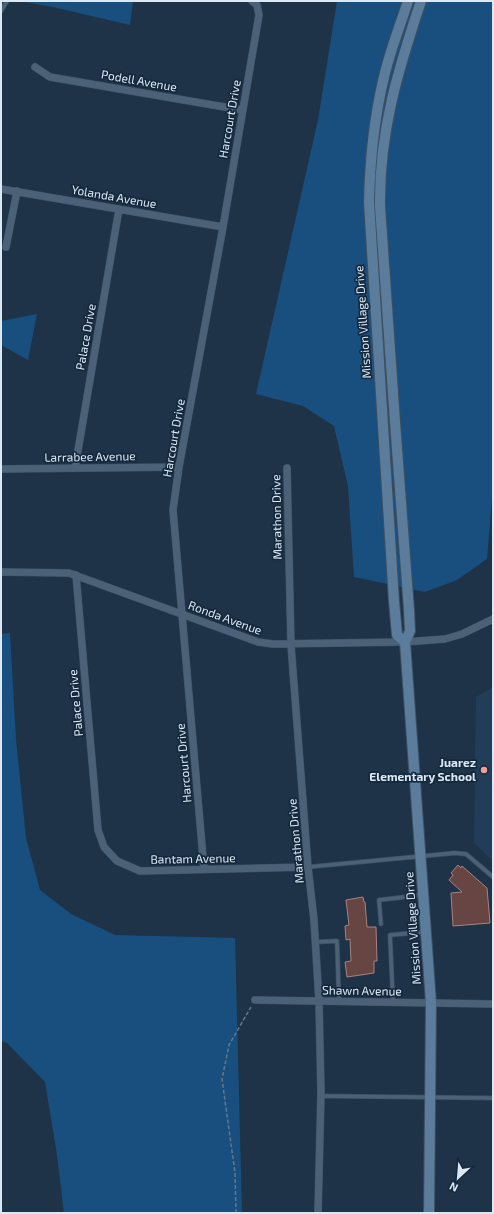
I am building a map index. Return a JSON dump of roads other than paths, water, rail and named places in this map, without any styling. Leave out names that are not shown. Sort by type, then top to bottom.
[{"type":"main road","name":"Mission Village Drive","points":[[405,642],[397,635],[394,601],[369,202],[372,146],[384,76],[408,1]]},
{"type":"main road","name":"Mission Village Drive","points":[[421,1],[391,100],[383,146],[380,188],[409,610],[410,631],[405,642],[431,1004],[429,1213]]},
{"type":"street","name":"Harcourt Drive","points":[[204,869],[173,510],[179,467],[223,226],[259,15],[256,2]]},
{"type":"street","name":"Podell Avenue","points":[[36,67],[50,77],[242,110]]},
{"type":"street","name":"Yolanda Avenue","points":[[1,189],[223,226]]},
{"type":"street","points":[[6,248],[17,192]]},
{"type":"street","name":"Palace Drive","points":[[75,468],[119,209]]},
{"type":"street","name":"Larrabee Avenue","points":[[1,469],[179,467]]},
{"type":"street","name":"Marathon Drive","points":[[287,468],[291,645],[308,866],[316,942],[319,1002],[321,1096],[318,1213]]},
{"type":"street","name":"Ronda Avenue","points":[[1,572],[69,573],[258,642],[273,644],[291,645],[405,642],[445,639],[462,634],[493,619]]},
{"type":"street","name":"Palace Drive","points":[[76,575],[98,830]]},
{"type":"street","name":"Bantam Avenue","points":[[98,830],[104,847],[117,861],[140,871],[308,866]]},
{"type":"street","name":"Shawn Avenue","points":[[255,1000],[493,1004]]},
{"type":"lane","points":[[1,11],[7,1]]},
{"type":"lane","points":[[308,866],[455,853],[466,854],[493,877]]},
{"type":"lane","points":[[381,924],[379,900],[423,895]]},
{"type":"lane","points":[[393,1003],[390,935],[426,932]]},
{"type":"lane","points":[[316,942],[337,941],[339,1002]]},
{"type":"lane","points":[[321,1096],[493,1098]]},
{"type":"place","name":"Juarez Elementary School","points":[[484,770]]}]
